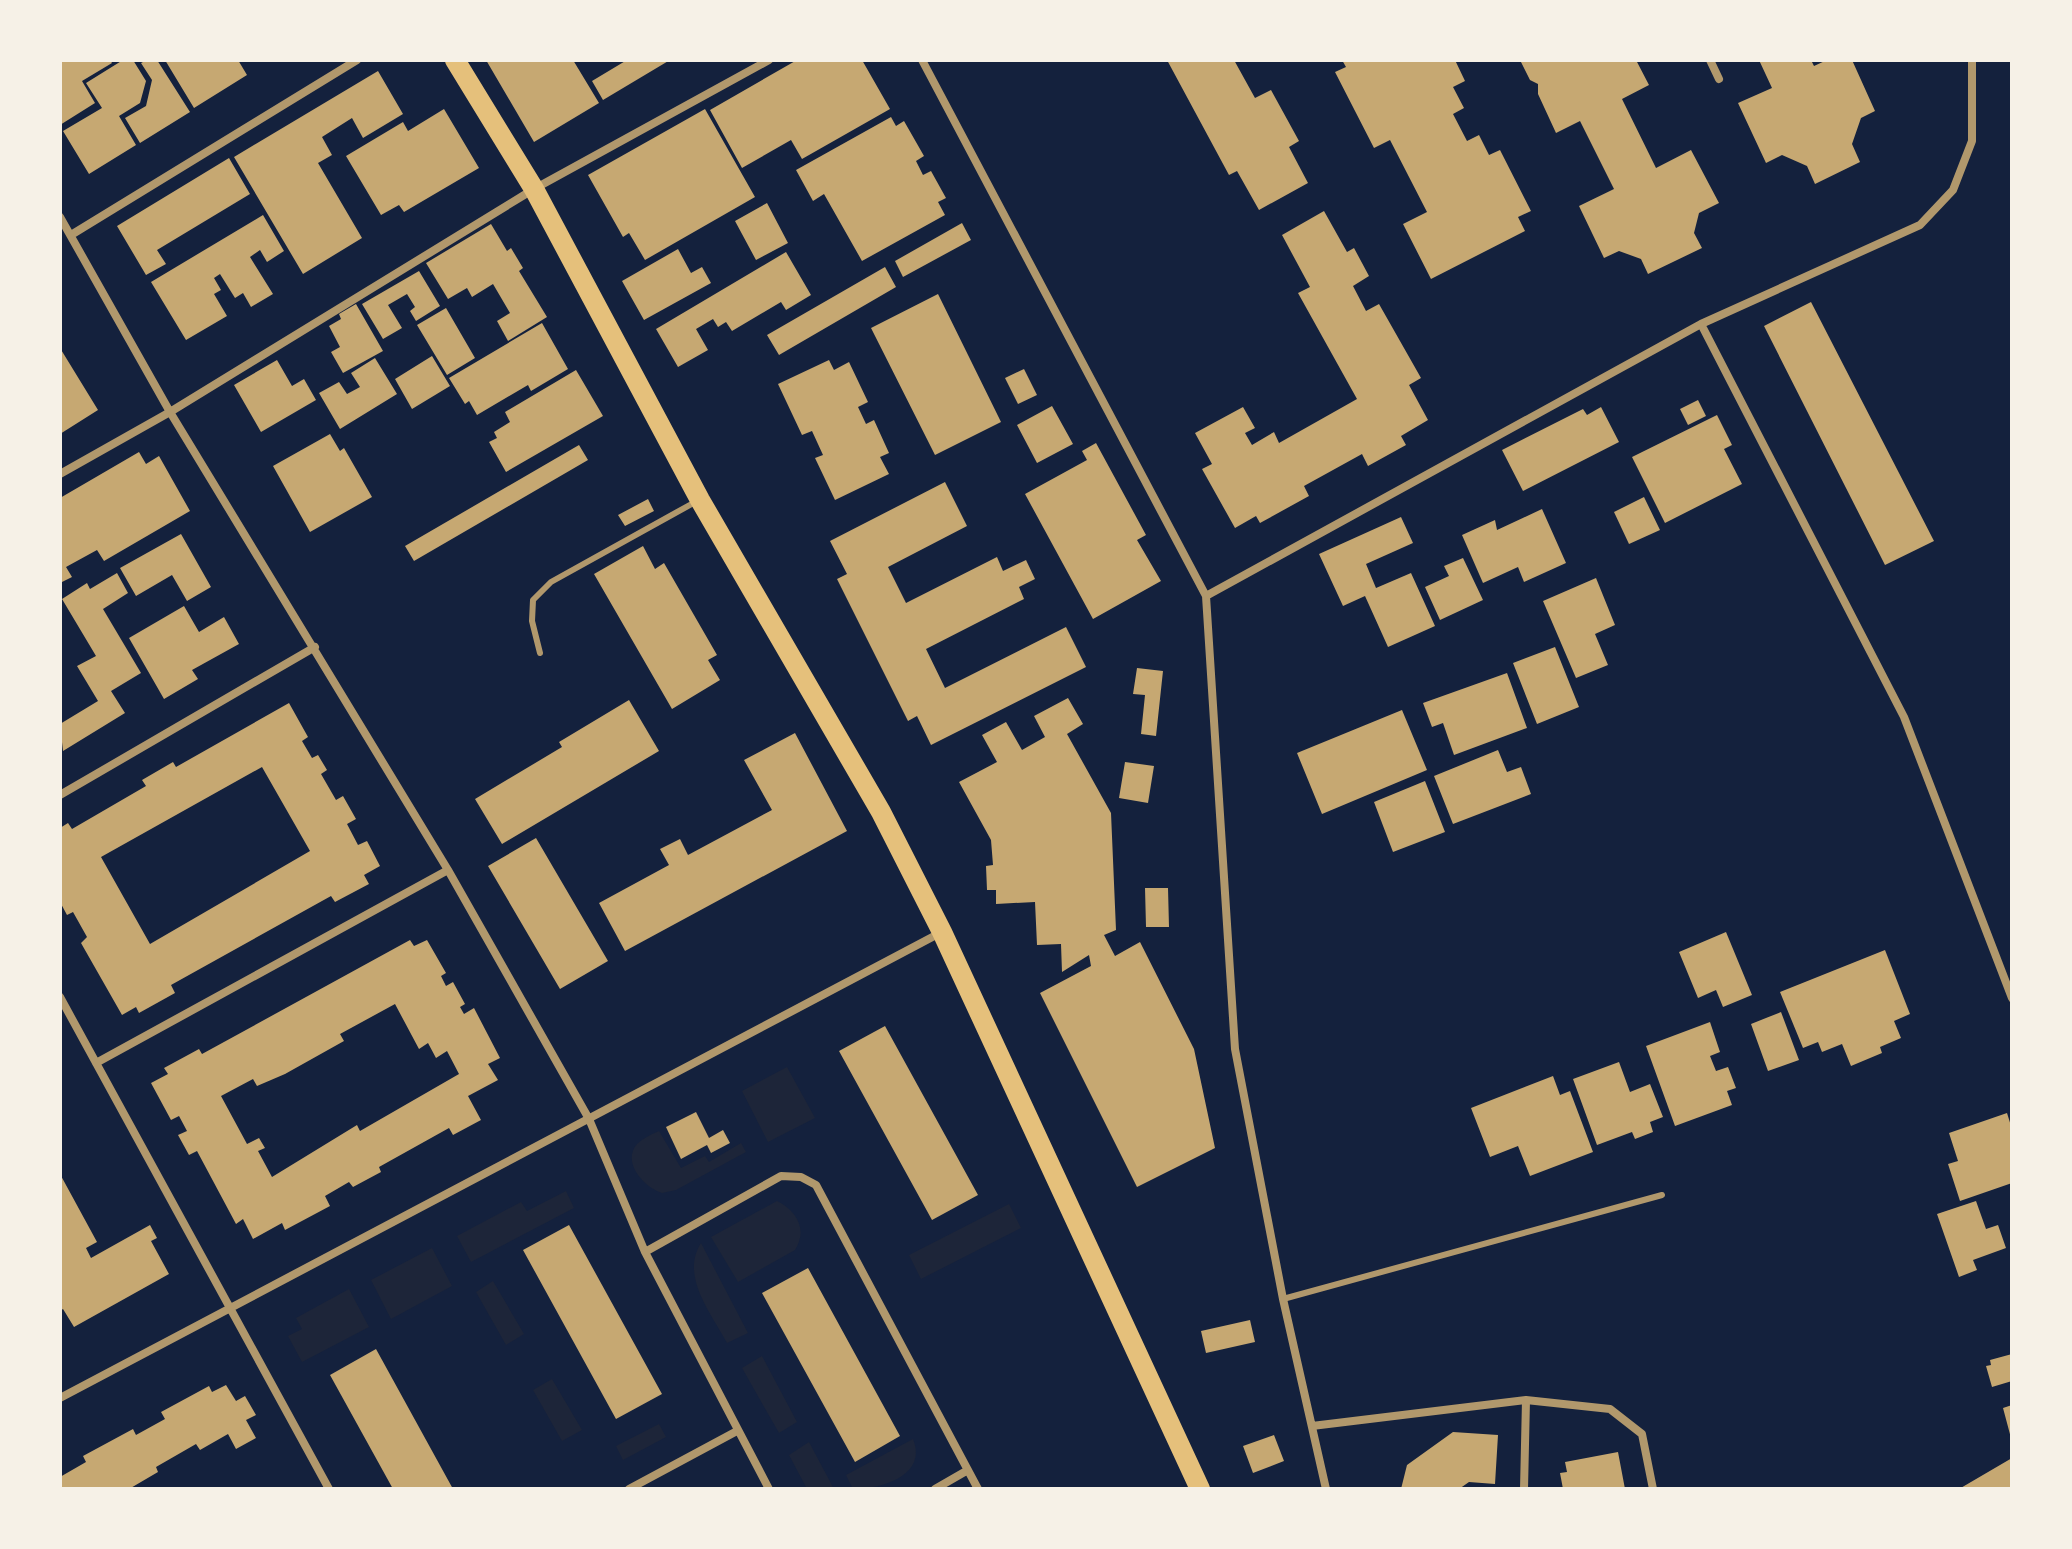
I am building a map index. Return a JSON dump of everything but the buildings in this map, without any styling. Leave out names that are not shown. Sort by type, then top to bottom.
[{"type":"main road","points":[[455,60],[534,189],[700,500],[881,812],[942,932],[1200,1489]]},
{"type":"street","points":[[71,235],[357,60]]},
{"type":"street","points":[[60,474],[170,412],[534,189],[769,60]]},
{"type":"street","points":[[922,60],[1206,596],[1225,939],[1235,1049],[1283,1299],[1326,1489]]},
{"type":"street","points":[[1710,60],[1719,79]]},
{"type":"street","points":[[1206,596],[1701,324],[1920,225],[1953,190],[1972,141],[1972,60]]},
{"type":"street","points":[[60,217],[170,412],[448,870],[589,1119],[645,1252],[769,1489]]},
{"type":"street","points":[[1701,324],[1904,717],[2012,998]]},
{"type":"street","points":[[60,795],[315,647]]},
{"type":"street","points":[[96,1063],[448,870]]},
{"type":"street","points":[[60,1398],[942,932]]},
{"type":"street","points":[[60,997],[329,1489]]},
{"type":"street","points":[[645,1252],[781,1176],[801,1177],[816,1185],[978,1489]]},
{"type":"street","points":[[1312,1426],[1526,1400],[1610,1409],[1627,1419],[1642,1434],[1653,1489]]},
{"type":"street","points":[[1524,1489],[1526,1400]]},
{"type":"street","points":[[629,1489],[737,1431]]},
{"type":"street","points":[[935,1489],[968,1470]]},
{"type":"lane","points":[[540,653],[532,621],[533,600],[551,582],[700,500]]},
{"type":"lane","points":[[1283,1299],[1662,1195]]},
{"type":"shaded area","points":[[787,1067],[815,1118],[768,1142],[742,1091]]},
{"type":"shaded area","points":[[659,1131],[681,1168],[705,1156],[709,1162],[741,1143],[746,1152],[676,1190],[662,1193],[642,1180],[633,1167],[632,1159],[637,1144]]},
{"type":"shaded area","points":[[566,1191],[574,1208],[471,1262],[457,1236],[521,1202],[527,1211]]},
{"type":"shaded area","points":[[777,1201],[795,1216],[800,1228],[799,1243],[795,1250],[738,1282],[711,1237]]},
{"type":"shaded area","points":[[1009,1204],[1021,1228],[921,1279],[909,1255]]},
{"type":"shaded area","points":[[701,1243],[748,1333],[727,1343],[706,1307],[696,1281],[695,1256]]},
{"type":"shaded area","points":[[432,1248],[452,1286],[391,1319],[371,1280]]},
{"type":"shaded area","points":[[493,1281],[524,1334],[506,1345],[476,1292]]},
{"type":"shaded area","points":[[349,1289],[369,1327],[302,1362],[288,1336],[302,1329],[296,1318]]},
{"type":"shaded area","points":[[762,1356],[797,1422],[779,1433],[742,1368]]},
{"type":"shaded area","points":[[552,1379],[582,1430],[562,1441],[533,1390]]},
{"type":"shaded area","points":[[659,1424],[666,1437],[623,1460],[616,1446]]},
{"type":"shaded area","points":[[913,1439],[916,1452],[908,1471],[888,1483],[853,1489],[846,1475]]},
{"type":"shaded area","points":[[809,1442],[834,1489],[807,1489],[789,1455]]}]
